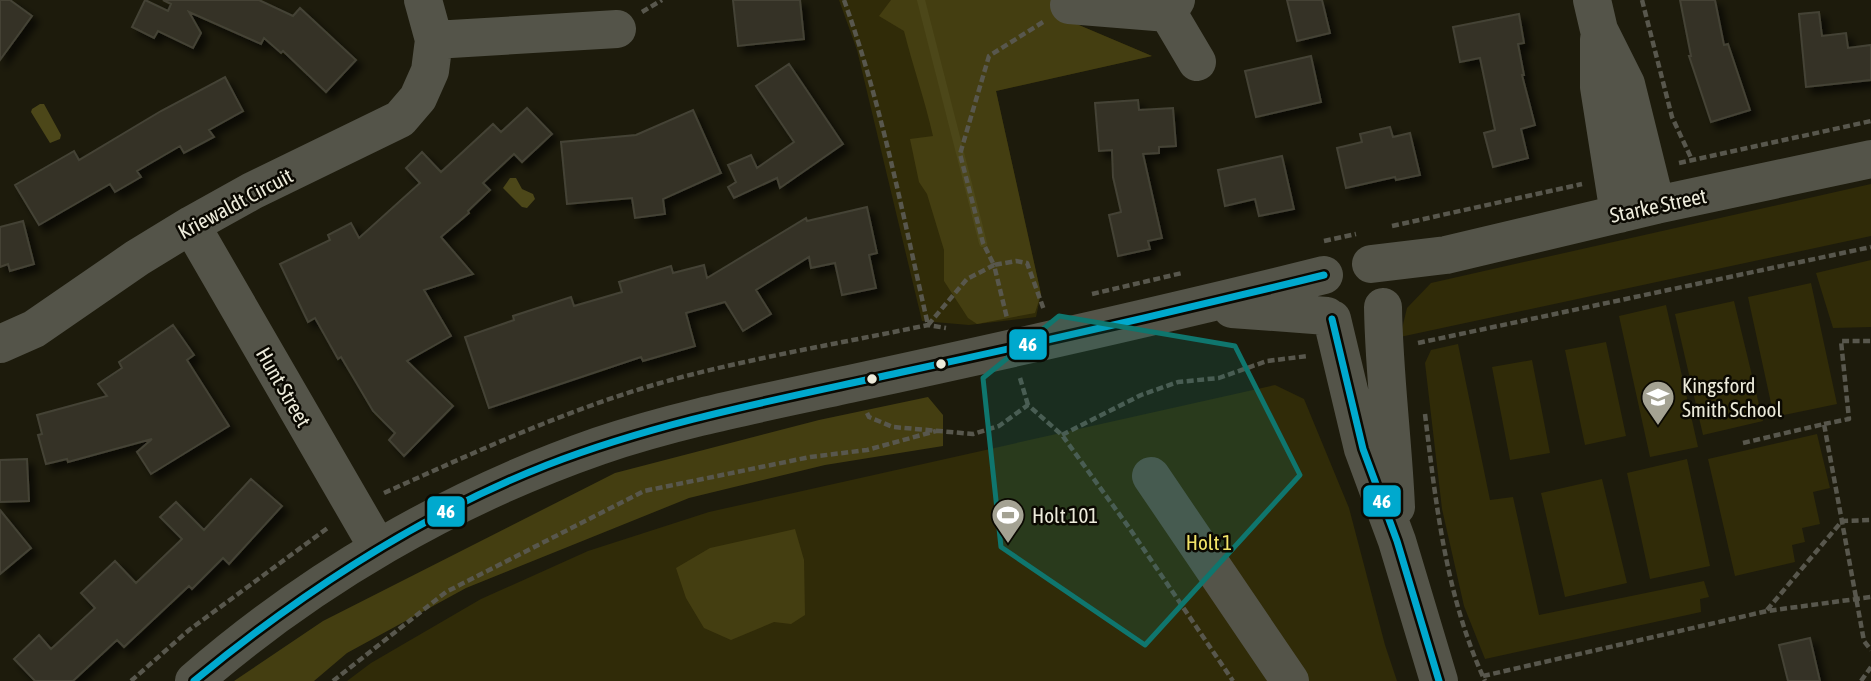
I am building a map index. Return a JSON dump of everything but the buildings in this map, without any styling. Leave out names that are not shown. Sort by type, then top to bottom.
[{"type":"street","name":"Kriewaldt Circuit","points":[[0,344],[34,329],[137,258],[191,225],[252,191],[400,119],[418,98],[430,71],[434,40],[422,0]]},
{"type":"street","points":[[1069,5],[1172,6],[1197,62]]},
{"type":"street","points":[[1596,15],[1626,84],[1656,205]]},
{"type":"street","points":[[1596,15],[1599,86],[1619,214]]},
{"type":"street","points":[[434,40],[617,29]]},
{"type":"street","name":"Starke Street","points":[[1321,259],[1337,262],[1360,260],[1374,274],[1656,205],[1871,159]]},
{"type":"street","name":"Hunt Street","points":[[191,225],[378,548]]},
{"type":"street","points":[[194,681],[240,641],[378,548],[487,492],[599,446],[726,410],[855,383],[1019,341],[1197,288],[1321,259],[1320,301],[1333,330],[1363,449],[1397,541],[1439,681]]},
{"type":"street","points":[[1374,274],[1394,445],[1397,541]]},
{"type":"street","points":[[1197,288],[1333,330],[1346,325],[1361,325],[1374,318],[1374,274]]},
{"type":"street","points":[[1151,476],[1290,681]]},
{"type":"path","points":[[844,0],[860,44],[889,154],[928,325],[967,279],[994,265],[1016,261],[1027,263],[1019,341]]},
{"type":"path","points":[[1642,0],[1672,117],[1692,160],[1871,121]]},
{"type":"path","points":[[1069,5],[989,56],[960,154],[983,243],[994,265],[1019,341],[1028,405],[1062,435],[1130,529],[1233,681]]},
{"type":"path","points":[[1385,227],[1575,185]]},
{"type":"path","points":[[1383,348],[1871,247]]},
{"type":"path","points":[[1321,259],[1374,274]]},
{"type":"path","points":[[1101,291],[1197,288]]},
{"type":"path","points":[[1062,435],[1141,395],[1178,382],[1219,378],[1267,361],[1320,355],[1333,330]]},
{"type":"path","points":[[1743,443],[1849,419],[1841,341],[1871,341]]},
{"type":"path","points":[[855,383],[869,417],[894,427],[973,434],[999,426],[1028,405]]},
{"type":"path","points":[[1424,409],[1437,515],[1460,618],[1484,678],[1767,611],[1871,597]]},
{"type":"path","points":[[1824,424],[1864,641],[1871,650]]},
{"type":"path","points":[[332,681],[446,592],[644,491],[810,457],[867,450],[936,431]]},
{"type":"path","points":[[131,681],[189,629],[276,564],[378,496],[441,467]]},
{"type":"path","points":[[1767,611],[1842,521],[1871,520]]},
{"type":"path","points":[[1861,681],[1871,667]]},
{"type":"highlighted area","points":[[1059,316],[1235,346],[1300,475],[1145,645],[1001,547],[983,378]]},
{"type":"green space","points":[[839,0],[1068,0],[1067,20],[1152,56],[996,91],[1041,294],[1036,317],[969,325],[922,321],[857,50]]},
{"type":"green space","points":[[1871,184],[1871,236],[1400,337],[1407,308],[1431,283]]},
{"type":"green space","points":[[1871,260],[1871,327],[1833,328],[1816,273]]},
{"type":"green space","points":[[1811,283],[1837,404],[1774,417],[1748,297]]},
{"type":"green space","points":[[1734,301],[1763,421],[1703,435],[1675,314]]},
{"type":"green space","points":[[1666,305],[1698,447],[1650,457],[1619,316]]},
{"type":"green space","points":[[1606,342],[1626,436],[1585,445],[1565,350]]},
{"type":"green space","points":[[1458,344],[1490,500],[1513,497],[1539,615],[1704,581],[1709,597],[1700,599],[1701,612],[1485,659],[1464,606],[1442,509],[1425,363],[1431,350]]},
{"type":"green space","points":[[1532,360],[1550,453],[1510,460],[1492,367]]},
{"type":"green space","name":"Holt 1","points":[[1275,385],[1304,399],[1349,508],[1397,681],[347,681],[371,663],[481,599],[588,551],[709,512]]},
{"type":"green space","points":[[1817,434],[1830,488],[1813,492],[1820,524],[1802,528],[1805,542],[1792,545],[1795,562],[1735,576],[1708,459]]},
{"type":"green space","points":[[1687,459],[1710,566],[1650,579],[1627,473]]},
{"type":"green space","points":[[1602,479],[1627,583],[1565,597],[1541,493]]},
{"type":"shaded area","points":[[891,0],[1068,0],[1067,20],[1152,56],[996,91],[1041,294],[1035,313],[977,324],[968,318],[944,281],[944,250],[927,194],[919,182],[910,139],[933,136],[904,31],[879,16]]},
{"type":"shaded area","points":[[44,104],[61,135],[60,139],[50,143],[31,112]]},
{"type":"shaded area","points":[[510,178],[516,178],[522,189],[533,194],[535,199],[527,208],[522,207],[503,188]]},
{"type":"shaded area","points":[[928,397],[943,415],[943,446],[825,465],[689,498],[466,588],[347,653],[314,681],[234,681],[323,621],[615,473],[819,420]]},
{"type":"shaded area","points":[[795,529],[804,560],[805,615],[791,624],[774,622],[731,640],[704,628],[686,598],[676,568],[710,548]]},
{"type":"waterway","points":[[921,0],[983,243]]},
{"type":"transit line","name":"46","points":[[194,681],[318,587],[406,533],[499,485],[591,449],[725,411],[1324,275]]},
{"type":"transit line","name":"46","points":[[1332,319],[1363,449],[1397,541],[1439,681]]},
{"type":"place","name":"Kingsford Smith School","points":[[1658,427]]},
{"type":"place","name":"Holt 101","points":[[1008,545]]}]
